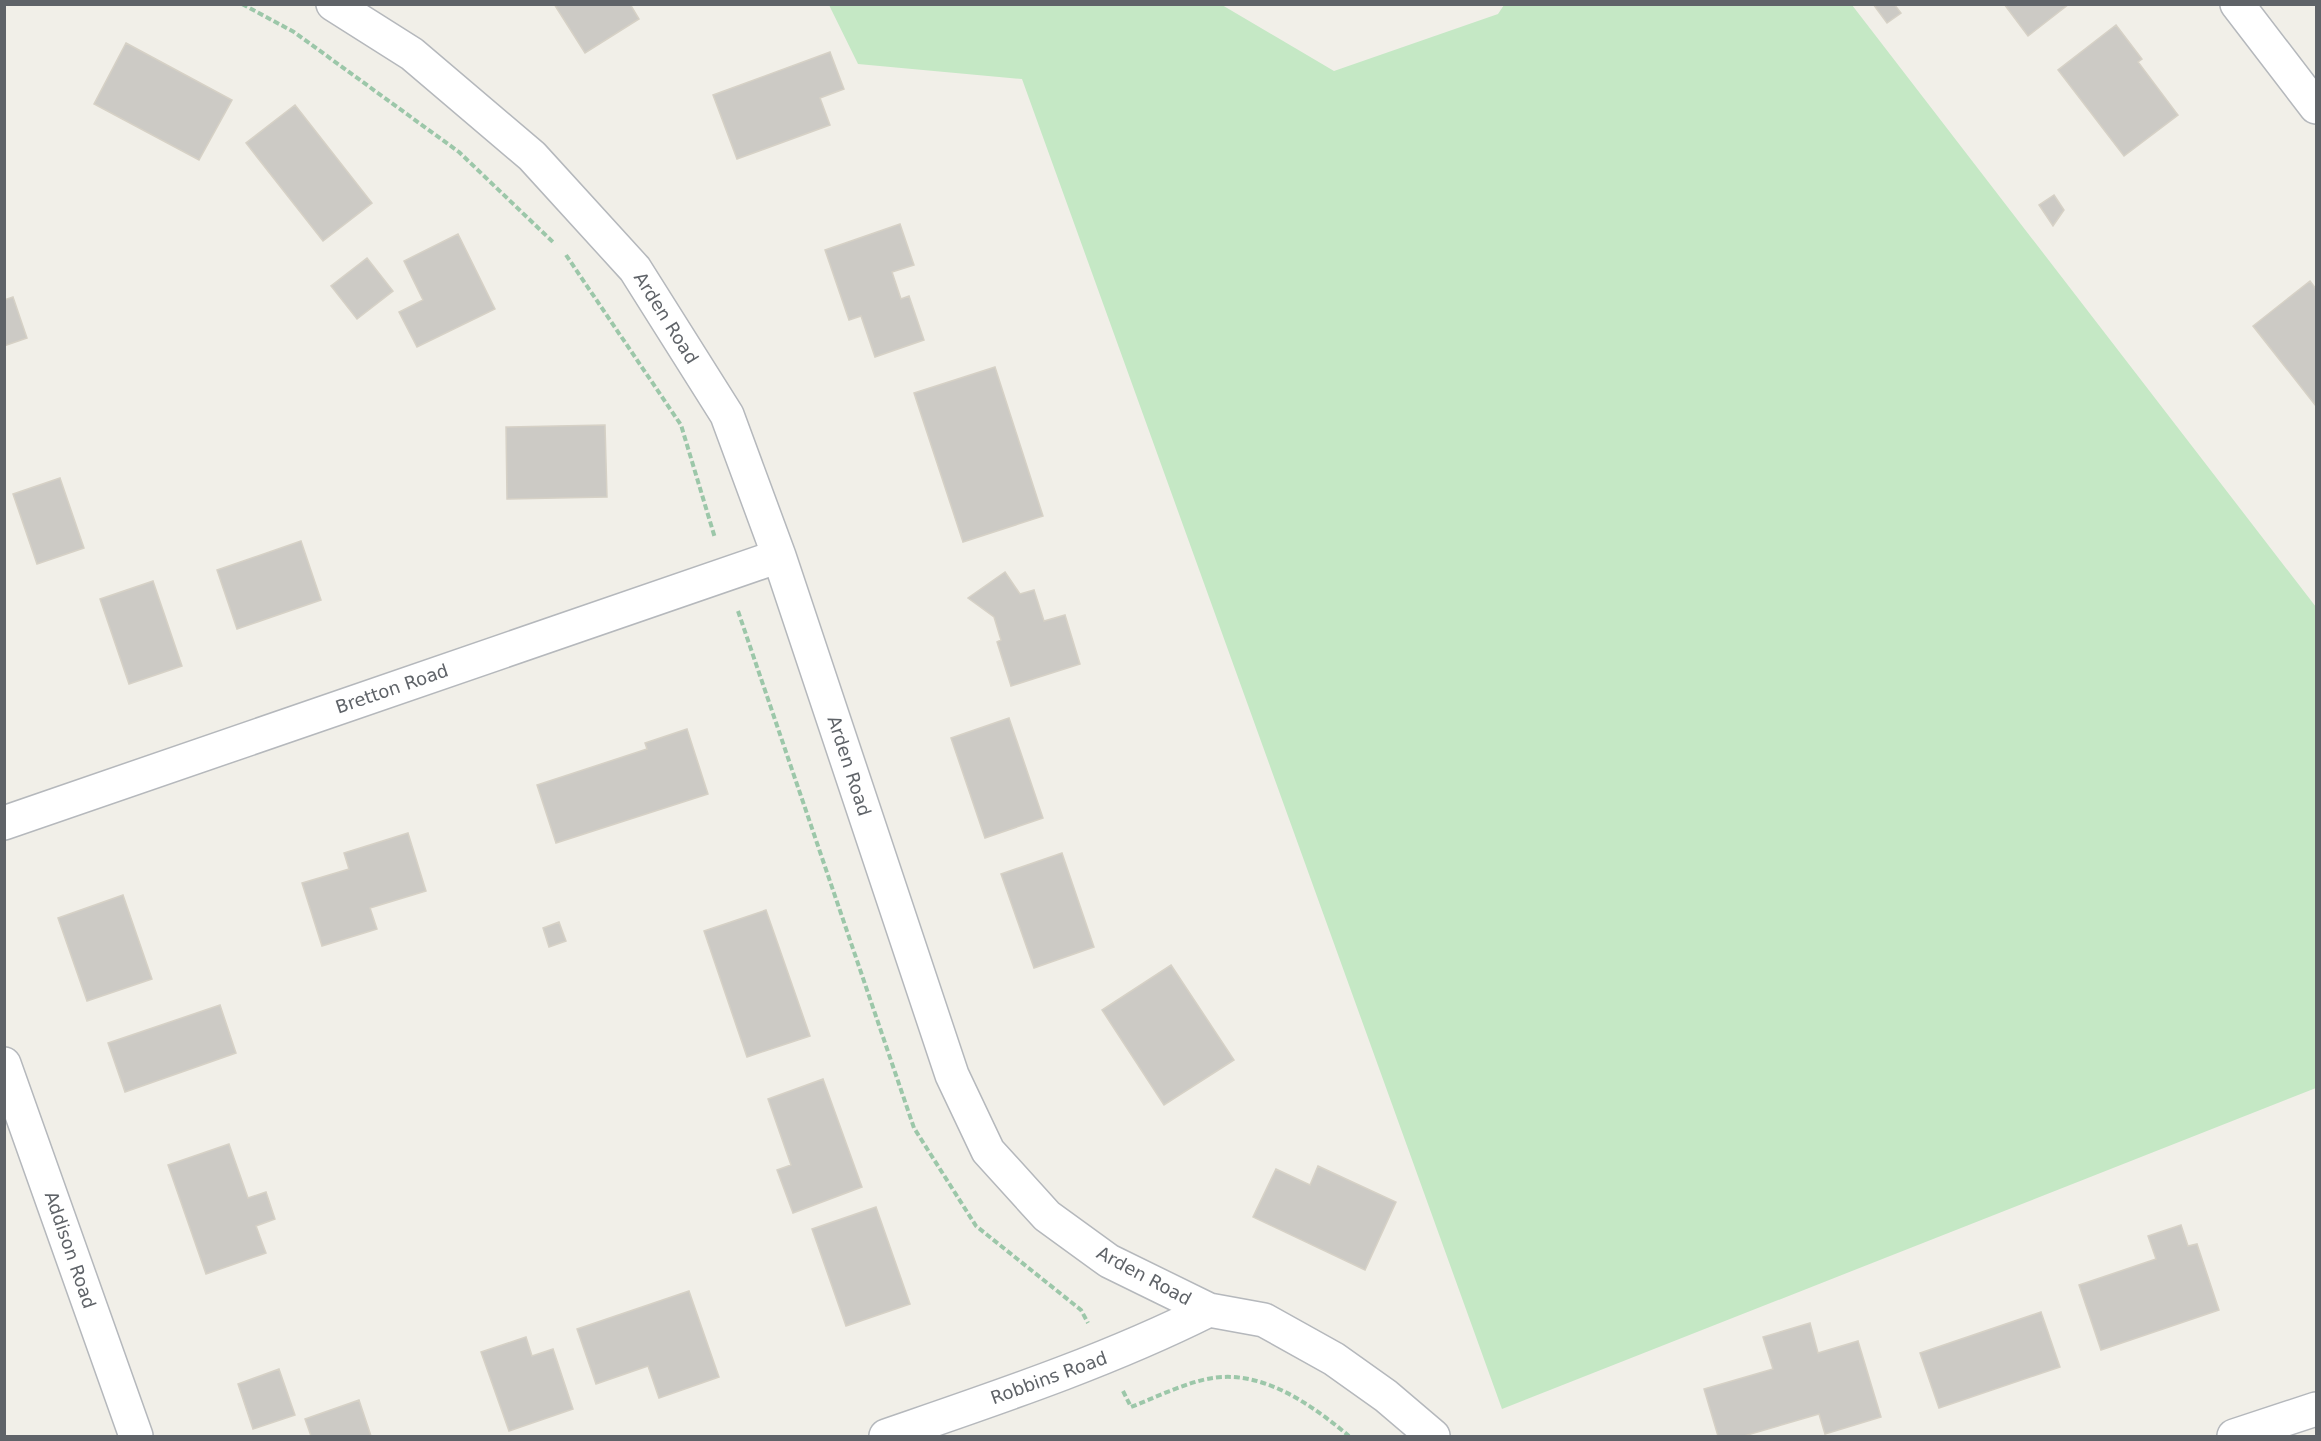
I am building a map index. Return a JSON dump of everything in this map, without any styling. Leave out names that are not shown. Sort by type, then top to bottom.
[{"type":"street","name":"Arden Road","points":[[333,4],[412,54],[532,156],[635,269],[727,415],[779,556],[952,1075],[988,1151],[1047,1216],[1109,1261],[1209,1310],[1264,1320],[1334,1359],[1386,1396],[1433,1437]]},
{"type":"street","points":[[2237,4],[2316,107]]},
{"type":"street","name":"Bretton Road","points":[[4,823],[779,556]]},
{"type":"street","name":"Addison Road","points":[[4,1064],[136,1437]]},
{"type":"street","name":"Robbins Road","points":[[886,1437],[1069,1373],[1209,1310]]},
{"type":"street","points":[[2234,1437],[2316,1409]]},
{"type":"path","points":[[242,4],[294,32],[459,152],[556,245]]},
{"type":"path","points":[[564,252],[681,425],[726,574],[914,1128],[976,1226],[1081,1310],[1131,1407],[1213,1378],[1252,1378],[1316,1408],[1349,1437]]},
{"type":"green space","points":[[829,5],[1222,5],[1334,71],[1498,14],[1504,5],[1852,5],[2316,607],[2316,1088],[1502,1409],[1022,79],[858,64]]},
{"type":"building","points":[[554,4],[630,4],[639,19],[585,53]]},
{"type":"building","points":[[1873,4],[1894,4],[1901,13],[1887,23]]},
{"type":"building","points":[[2004,4],[2069,4],[2028,36]]},
{"type":"building","points":[[2116,25],[2142,59],[2138,62],[2178,115],[2124,156],[2058,70]]},
{"type":"building","points":[[126,43],[232,100],[199,160],[94,104]]},
{"type":"building","points":[[830,52],[844,89],[820,98],[830,125],[737,159],[713,95]]},
{"type":"building","points":[[295,105],[372,203],[323,241],[246,143]]},
{"type":"building","points":[[2054,195],[2064,210],[2053,226],[2039,205]]},
{"type":"building","points":[[900,224],[914,265],[892,272],[901,299],[909,296],[924,340],[875,357],[861,316],[849,320],[825,250]]},
{"type":"building","points":[[458,234],[495,309],[417,347],[399,312],[423,300],[404,261]]},
{"type":"building","points":[[367,258],[393,291],[357,319],[331,286]]},
{"type":"building","points":[[2310,281],[2316,289],[2316,406],[2253,326]]},
{"type":"building","points":[[13,297],[27,338],[4,346],[4,300]]},
{"type":"building","points":[[995,367],[1043,516],[963,542],[914,393]]},
{"type":"building","points":[[605,425],[607,497],[507,499],[506,427]]},
{"type":"building","points":[[60,478],[84,548],[37,564],[13,494]]},
{"type":"building","points":[[301,541],[321,600],[237,629],[217,570]]},
{"type":"building","points":[[1005,572],[1020,594],[1034,590],[1044,621],[1065,615],[1080,664],[1011,686],[997,642],[1001,640],[994,617],[968,598]]},
{"type":"building","points":[[153,581],[182,666],[129,684],[100,599]]},
{"type":"building","points":[[1009,718],[1043,818],[985,838],[951,738]]},
{"type":"building","points":[[687,729],[708,794],[556,843],[537,785],[647,749],[645,743]]},
{"type":"building","points":[[408,833],[426,891],[370,908],[377,929],[322,946],[302,883],[349,869],[344,853]]},
{"type":"building","points":[[1062,853],[1094,947],[1034,968],[1001,874]]},
{"type":"building","points":[[123,895],[152,979],[87,1001],[58,918]]},
{"type":"building","points":[[766,910],[810,1036],[747,1057],[704,931]]},
{"type":"building","points":[[559,922],[566,941],[549,947],[543,928]]},
{"type":"building","points":[[1171,965],[1234,1060],[1164,1105],[1102,1010]]},
{"type":"building","points":[[220,1005],[236,1053],[125,1092],[108,1043]]},
{"type":"building","points":[[823,1079],[862,1187],[793,1213],[777,1170],[791,1165],[768,1099]]},
{"type":"building","points":[[229,1144],[248,1198],[266,1192],[275,1219],[256,1226],[266,1253],[206,1274],[168,1165]]},
{"type":"building","points":[[1318,1166],[1396,1202],[1365,1270],[1253,1217],[1276,1169],[1310,1185]]},
{"type":"building","points":[[876,1207],[910,1304],[846,1326],[812,1229]]},
{"type":"building","points":[[2181,1225],[2188,1246],[2197,1244],[2219,1310],[2101,1350],[2079,1285],[2156,1259],[2148,1236]]},
{"type":"building","points":[[689,1291],[719,1377],[659,1398],[648,1366],[596,1384],[577,1329]]},
{"type":"building","points":[[2041,1312],[2060,1367],[1939,1408],[1920,1353]]},
{"type":"building","points":[[1810,1323],[1818,1353],[1858,1341],[1881,1417],[1825,1434],[1819,1414],[1744,1436],[1718,1436],[1704,1389],[1773,1369],[1763,1337]]},
{"type":"building","points":[[526,1337],[532,1356],[553,1349],[573,1409],[509,1431],[481,1352]]},
{"type":"building","points":[[279,1369],[295,1415],[253,1429],[238,1384]]},
{"type":"building","points":[[359,1400],[371,1436],[311,1436],[305,1419]]}]
